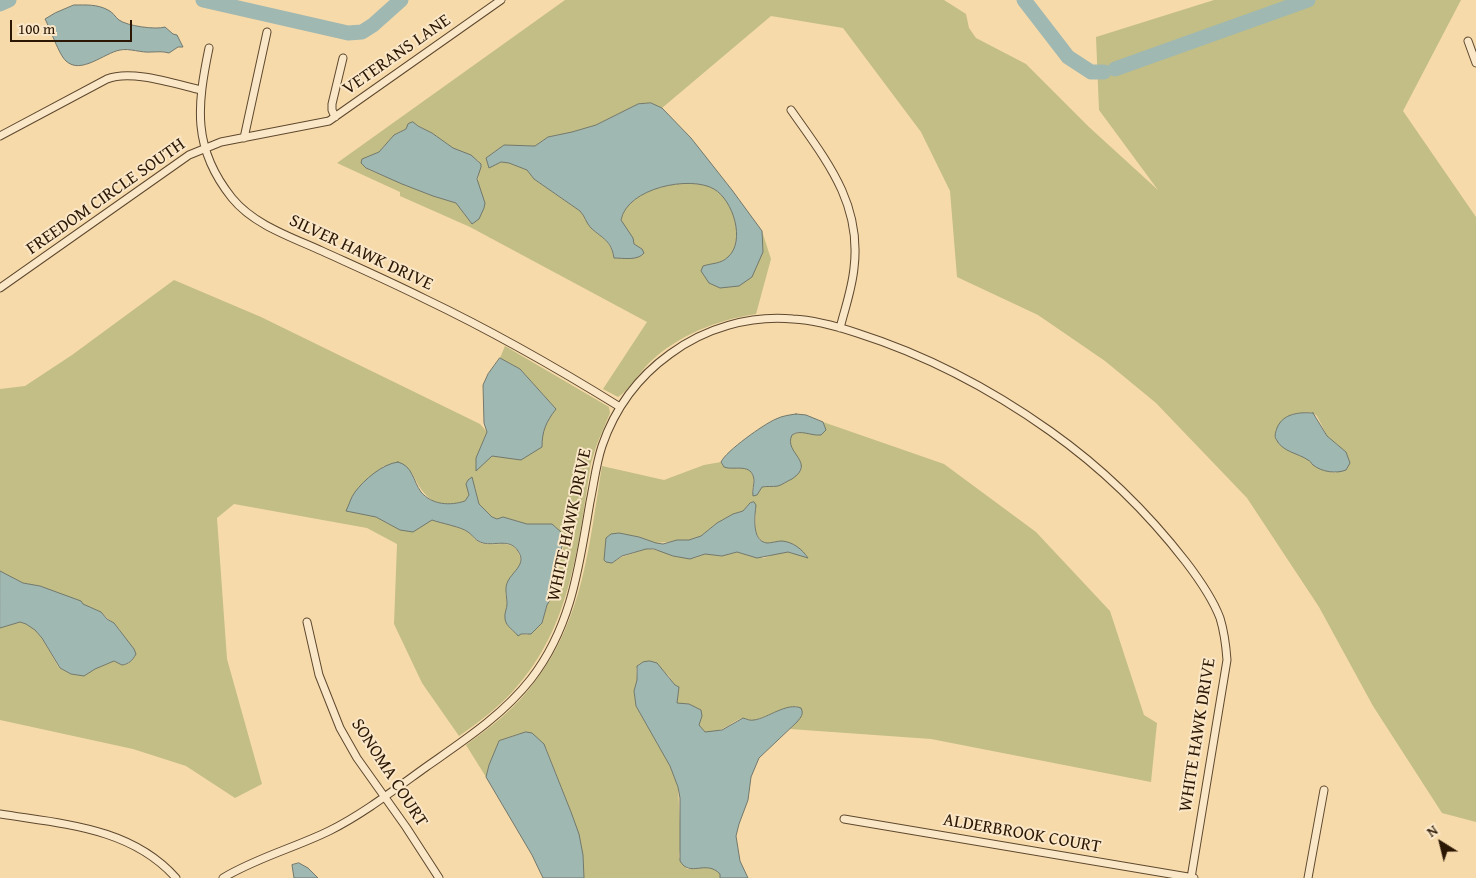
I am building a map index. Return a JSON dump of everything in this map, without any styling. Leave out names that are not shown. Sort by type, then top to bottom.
[{"type":"street","name":"VETERANS LANE","points":[[205,148],[221,142],[322,123],[335,117],[501,0]]},
{"type":"street","points":[[244,138],[267,32]]},
{"type":"street","points":[[1468,41],[1476,63]]},
{"type":"street","name":"SILVER HAWK DRIVE","points":[[209,48],[201,90],[200,125],[205,148],[216,173],[233,199],[242,208],[263,223],[464,317],[528,352],[620,407]]},
{"type":"street","name":"VETERANS LANE","points":[[335,117],[332,104],[342,58]]},
{"type":"street","points":[[0,136],[118,75],[138,76],[201,90]]},
{"type":"street","points":[[791,110],[842,187],[852,222],[855,252],[854,268],[851,290],[840,328]]},
{"type":"street","name":"FREEDOM CIRCLE SOUTH","points":[[0,288],[190,155],[205,148]]},
{"type":"street","name":"WHITE HAWK DRIVE","points":[[222,878],[270,854],[332,829],[362,812],[493,719],[520,692],[542,663],[560,630],[570,605],[598,461],[607,432],[620,407],[643,377],[666,357],[695,338],[734,324],[772,318],[805,320],[877,339],[951,371],[1010,404],[1054,434],[1092,464],[1164,536],[1203,585],[1220,618],[1227,660],[1192,878]]},
{"type":"street","name":"SONOMA COURT","points":[[307,622],[319,675],[335,718],[357,758],[418,844],[439,878]]},
{"type":"street","points":[[1308,878],[1324,790]]},
{"type":"street","points":[[0,814],[89,829],[116,836],[142,849],[176,878]]},
{"type":"street","name":"ALDERBROOK COURT","points":[[844,819],[1192,878]]},
{"type":"shaded area","points":[[565,0],[944,0],[966,14],[969,28],[976,38],[1026,64],[1089,127],[1158,190],[1099,110],[1096,37],[1214,0],[1461,0],[1403,111],[1476,217],[1476,822],[1442,813],[1373,706],[1319,607],[1247,498],[1156,403],[1105,361],[1038,315],[957,277],[950,191],[921,132],[843,28],[771,16],[662,108],[651,103],[638,104],[596,125],[548,137],[535,146],[504,145],[486,158],[489,167],[501,162],[527,170],[534,179],[580,211],[589,226],[608,243],[614,258],[642,249],[634,244],[622,223],[622,217],[627,207],[649,191],[678,184],[693,183],[706,185],[716,190],[726,200],[734,218],[737,235],[736,244],[731,255],[724,261],[701,270],[763,252],[762,231],[771,259],[756,314],[727,320],[699,330],[672,344],[649,363],[618,397],[603,389],[647,322],[470,227],[400,196],[400,192],[337,163]],"holes":[[[415,124],[453,148],[479,161],[472,224],[456,203],[433,196],[369,170],[362,159],[379,152],[394,135]],[[1311,412],[1317,416],[1327,436],[1346,452],[1336,473],[1324,470],[1303,456],[1287,450],[1275,438],[1293,414]]]},
{"type":"shaded area","points":[[174,280],[261,317],[480,424],[487,432],[476,458],[492,455],[521,460],[556,409],[520,369],[500,358],[505,346],[609,407],[610,413],[591,463],[582,524],[569,583],[549,639],[533,665],[514,690],[501,703],[459,736],[422,683],[394,624],[397,544],[367,528],[234,504],[217,518],[227,659],[262,784],[235,798],[186,766],[133,749],[0,720],[0,628],[20,622],[26,624],[42,638],[59,668],[71,674],[84,676],[114,661],[122,665],[128,664],[133,659],[134,649],[117,627],[101,612],[40,586],[23,583],[0,571],[0,389],[25,386],[72,355]],"holes":[[[384,466],[412,473],[424,493],[434,501],[448,504],[464,501],[469,495],[467,484],[475,487],[479,504],[492,517],[497,519],[503,517],[527,524],[552,524],[561,532],[565,541],[553,585],[554,593],[547,605],[542,623],[527,635],[511,630],[506,618],[506,589],[520,565],[520,557],[514,547],[505,544],[484,544],[477,541],[467,531],[433,520],[400,530],[376,517],[347,511],[354,493]]]},
{"type":"shaded area","points":[[823,422],[944,464],[1036,532],[1110,611],[1144,715],[1157,723],[1151,782],[931,739],[790,729],[797,722],[798,707],[796,706],[752,721],[744,718],[740,719],[717,731],[705,732],[699,725],[702,716],[689,704],[679,704],[676,702],[679,692],[677,685],[675,686],[669,676],[661,669],[643,662],[636,669],[637,680],[634,691],[636,706],[670,766],[678,787],[681,842],[679,857],[687,869],[710,868],[719,872],[721,876],[720,878],[584,878],[583,855],[571,812],[546,748],[519,734],[499,741],[486,777],[466,745],[502,717],[526,693],[550,659],[563,633],[574,607],[582,580],[602,466],[664,480],[704,465],[721,462],[722,465],[728,467],[750,471],[753,475],[752,492],[757,494],[762,487],[773,487],[801,470],[800,460],[790,442],[790,437],[793,434],[821,435],[826,430]],"holes":[[[753,502],[755,506],[756,531],[763,542],[789,544],[798,548],[808,557],[781,552],[764,558],[737,552],[722,556],[705,554],[695,558],[673,556],[663,551],[646,549],[622,557],[612,563],[619,533],[656,543],[689,540],[701,536],[717,523],[743,511],[750,503]]]},
{"type":"water","points":[[74,5],[91,5],[104,8],[119,20],[135,26],[149,28],[165,27],[177,35],[183,47],[178,47],[169,53],[120,50],[93,62],[79,66],[72,65],[60,53],[45,19]]},
{"type":"water","points":[[651,103],[662,108],[691,138],[762,231],[763,252],[752,277],[739,286],[720,288],[709,283],[701,271],[703,266],[719,262],[728,257],[736,241],[735,221],[732,211],[721,194],[714,189],[690,183],[676,184],[647,192],[635,200],[626,209],[621,220],[633,238],[634,244],[642,249],[644,253],[634,258],[614,258],[609,243],[591,228],[580,211],[534,179],[527,170],[501,162],[489,168],[486,158],[504,145],[535,146],[548,137],[596,125],[638,104]]},
{"type":"water","points":[[413,122],[453,148],[471,155],[481,164],[477,179],[485,203],[479,219],[472,224],[456,203],[402,184],[366,168],[361,163],[362,159],[379,152],[394,135],[406,129],[408,124]]},
{"type":"water","points":[[500,358],[520,369],[556,409],[545,427],[542,447],[521,460],[492,456],[476,471],[476,458],[487,432],[484,423],[483,385],[488,374]]},
{"type":"water","points":[[1297,413],[1313,413],[1327,436],[1346,452],[1350,463],[1346,470],[1325,471],[1313,465],[1310,461],[1286,450],[1276,439],[1277,428],[1283,419]]},
{"type":"water","points":[[796,414],[806,415],[823,422],[826,430],[821,435],[795,433],[792,435],[790,441],[792,447],[801,462],[799,473],[780,485],[762,487],[757,495],[753,496],[753,474],[742,468],[724,467],[721,462],[737,445],[763,426],[778,418]]},
{"type":"water","points":[[398,462],[410,470],[418,488],[430,500],[447,504],[465,501],[469,495],[466,484],[472,477],[479,504],[492,517],[497,519],[503,517],[527,524],[552,524],[561,532],[565,541],[563,542],[553,585],[554,593],[547,605],[542,623],[531,634],[521,634],[518,636],[505,619],[507,584],[521,560],[515,547],[507,544],[483,543],[465,530],[432,520],[413,532],[400,530],[376,517],[346,511],[354,494],[363,483],[380,469]]},
{"type":"water","points":[[754,502],[756,505],[755,527],[758,538],[767,543],[782,541],[793,544],[808,558],[788,552],[757,558],[737,552],[722,556],[705,554],[690,559],[673,556],[654,549],[646,549],[622,556],[612,563],[604,560],[606,538],[611,534],[619,533],[663,544],[677,540],[689,540],[701,536],[717,523],[743,511],[750,503]]},
{"type":"water","points":[[0,571],[23,583],[40,586],[81,601],[83,604],[101,612],[114,623],[134,649],[135,656],[127,664],[122,665],[114,661],[84,676],[71,674],[60,668],[42,638],[26,624],[20,622],[0,628]]},
{"type":"water","points":[[643,662],[657,663],[675,685],[679,687],[677,703],[689,704],[701,710],[702,716],[699,725],[705,732],[722,730],[743,718],[750,720],[759,719],[790,707],[801,708],[802,710],[800,719],[759,758],[751,777],[748,800],[736,836],[740,861],[748,878],[720,878],[720,874],[715,870],[709,868],[688,868],[680,861],[680,798],[678,787],[670,766],[636,706],[634,691],[637,680],[637,666]]},
{"type":"water","points":[[526,732],[532,733],[544,744],[579,834],[583,855],[584,878],[543,878],[532,855],[486,777],[499,741]]},
{"type":"water","points":[[299,863],[308,868],[318,878],[294,878],[292,865]]},
{"type":"waterway","points":[[0,4],[9,0]]},
{"type":"waterway","points":[[203,0],[348,33],[362,32],[373,25],[401,0]]},
{"type":"waterway","points":[[1024,0],[1068,57],[1091,72],[1104,72]]},
{"type":"waterway","points":[[1115,69],[1308,0]]}]
